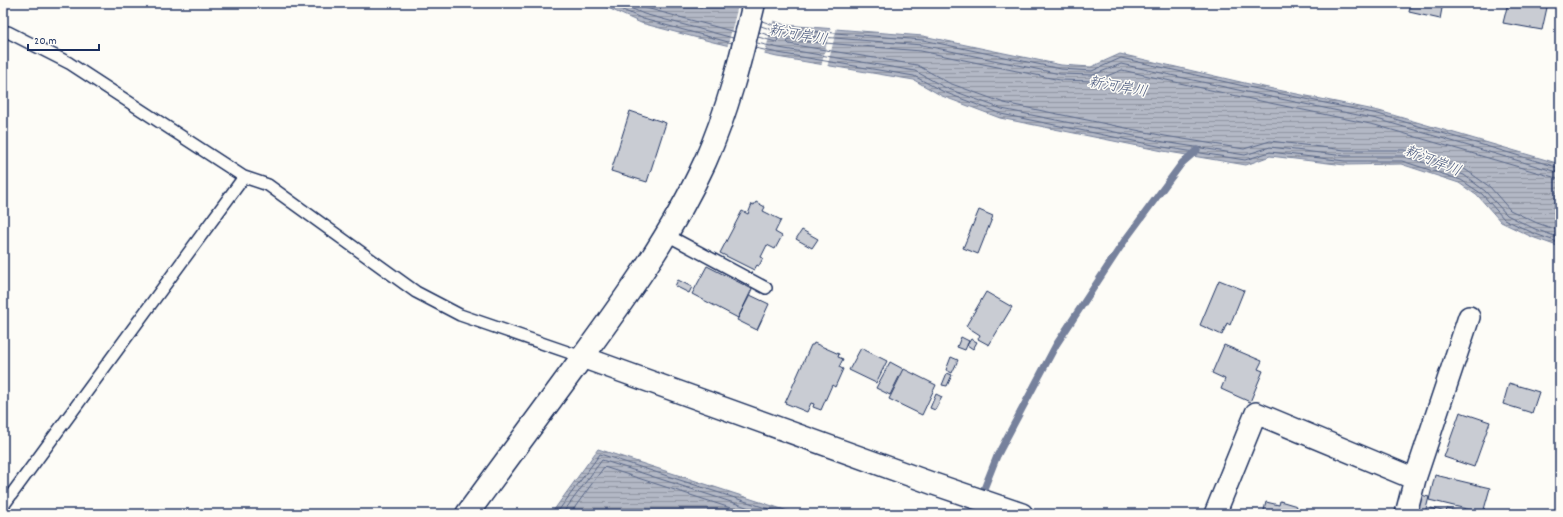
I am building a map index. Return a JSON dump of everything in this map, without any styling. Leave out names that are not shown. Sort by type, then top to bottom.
[{"type":"street","points":[[467,514],[641,275],[667,235],[705,162],[726,107],[736,75],[754,3]]},
{"type":"street","points":[[1406,514],[1415,479],[1469,318]]},
{"type":"street","points":[[582,357],[1021,514]]},
{"type":"street","points":[[1215,514],[1256,413],[1415,479]]},
{"type":"lane","points":[[3,33],[8,32],[69,63],[244,177],[268,185],[416,292],[460,315],[582,357]]},
{"type":"lane","points":[[3,506],[244,177]]},
{"type":"lane","points":[[667,235],[766,288]]},
{"type":"water","name":"新河岸川","points":[[597,3],[696,3],[699,5],[722,3],[785,25],[923,36],[1061,65],[1091,67],[1120,54],[1249,84],[1379,111],[1560,164],[1560,247],[1532,237],[1501,222],[1479,197],[1459,183],[1401,164],[1345,165],[1270,156],[1246,165],[1163,151],[1000,118],[942,96],[914,80],[777,57],[713,42],[641,23]]},
{"type":"water","points":[[598,449],[797,514],[551,514]]},
{"type":"pier","points":[[738,6],[774,19],[764,56],[727,48]]},
{"type":"pier","points":[[831,26],[837,27],[827,68],[821,67]]},
{"type":"building","points":[[1411,3],[1443,3],[1440,19],[1409,12]]},
{"type":"building","points":[[1508,3],[1548,3],[1542,30],[1503,23]]},
{"type":"building","points":[[630,111],[666,123],[647,182],[611,171]]},
{"type":"building","points":[[756,202],[765,207],[763,211],[781,220],[775,232],[782,236],[775,249],[767,245],[761,257],[763,258],[759,266],[757,265],[754,270],[720,253],[742,211],[748,214],[752,204],[754,205]]},
{"type":"building","points":[[979,210],[993,216],[978,254],[963,248]]},
{"type":"building","points":[[802,230],[818,239],[812,248],[796,239]]},
{"type":"building","points":[[707,266],[752,289],[738,318],[692,294]]},
{"type":"building","points":[[678,280],[692,287],[689,293],[675,286]]},
{"type":"building","points":[[1219,280],[1244,290],[1230,325],[1227,323],[1222,335],[1200,325]]},
{"type":"building","points":[[986,292],[1012,307],[989,345],[978,339],[980,335],[966,326]]},
{"type":"building","points":[[750,295],[769,304],[757,330],[737,320]]},
{"type":"building","points":[[961,337],[969,341],[965,350],[957,347]]},
{"type":"building","points":[[971,339],[977,342],[973,349],[967,345]]},
{"type":"building","points":[[814,343],[839,354],[838,357],[843,359],[839,367],[843,369],[835,387],[832,385],[821,410],[813,407],[814,404],[811,403],[807,412],[785,403],[811,345]]},
{"type":"building","points":[[1224,345],[1262,361],[1258,369],[1263,371],[1250,402],[1221,389],[1225,379],[1212,373]]},
{"type":"building","points":[[861,348],[887,361],[876,383],[849,370]]},
{"type":"building","points":[[951,357],[958,360],[952,373],[946,370]]},
{"type":"building","points":[[890,362],[903,369],[890,395],[876,388]]},
{"type":"building","points":[[904,369],[936,385],[922,415],[889,399]]},
{"type":"building","points":[[947,373],[952,375],[947,386],[942,385]]},
{"type":"building","points":[[1509,383],[1539,392],[1532,413],[1503,404]]},
{"type":"building","points":[[936,394],[942,397],[935,410],[930,408]]},
{"type":"building","points":[[1460,412],[1490,422],[1474,467],[1444,457]]},
{"type":"building","points":[[1435,475],[1490,488],[1483,513],[1429,500]]},
{"type":"building","points":[[1421,495],[1429,497],[1425,513],[1417,511]]},
{"type":"building","points":[[1280,501],[1297,506],[1295,514],[1263,514],[1266,502],[1279,505]]},
{"type":"building","points":[[1431,508],[1446,512],[1447,509],[1467,514],[1429,514]]},
{"type":"waterway","points":[[974,514],[997,456],[1056,345],[1125,240],[1182,163],[1197,150]]}]
